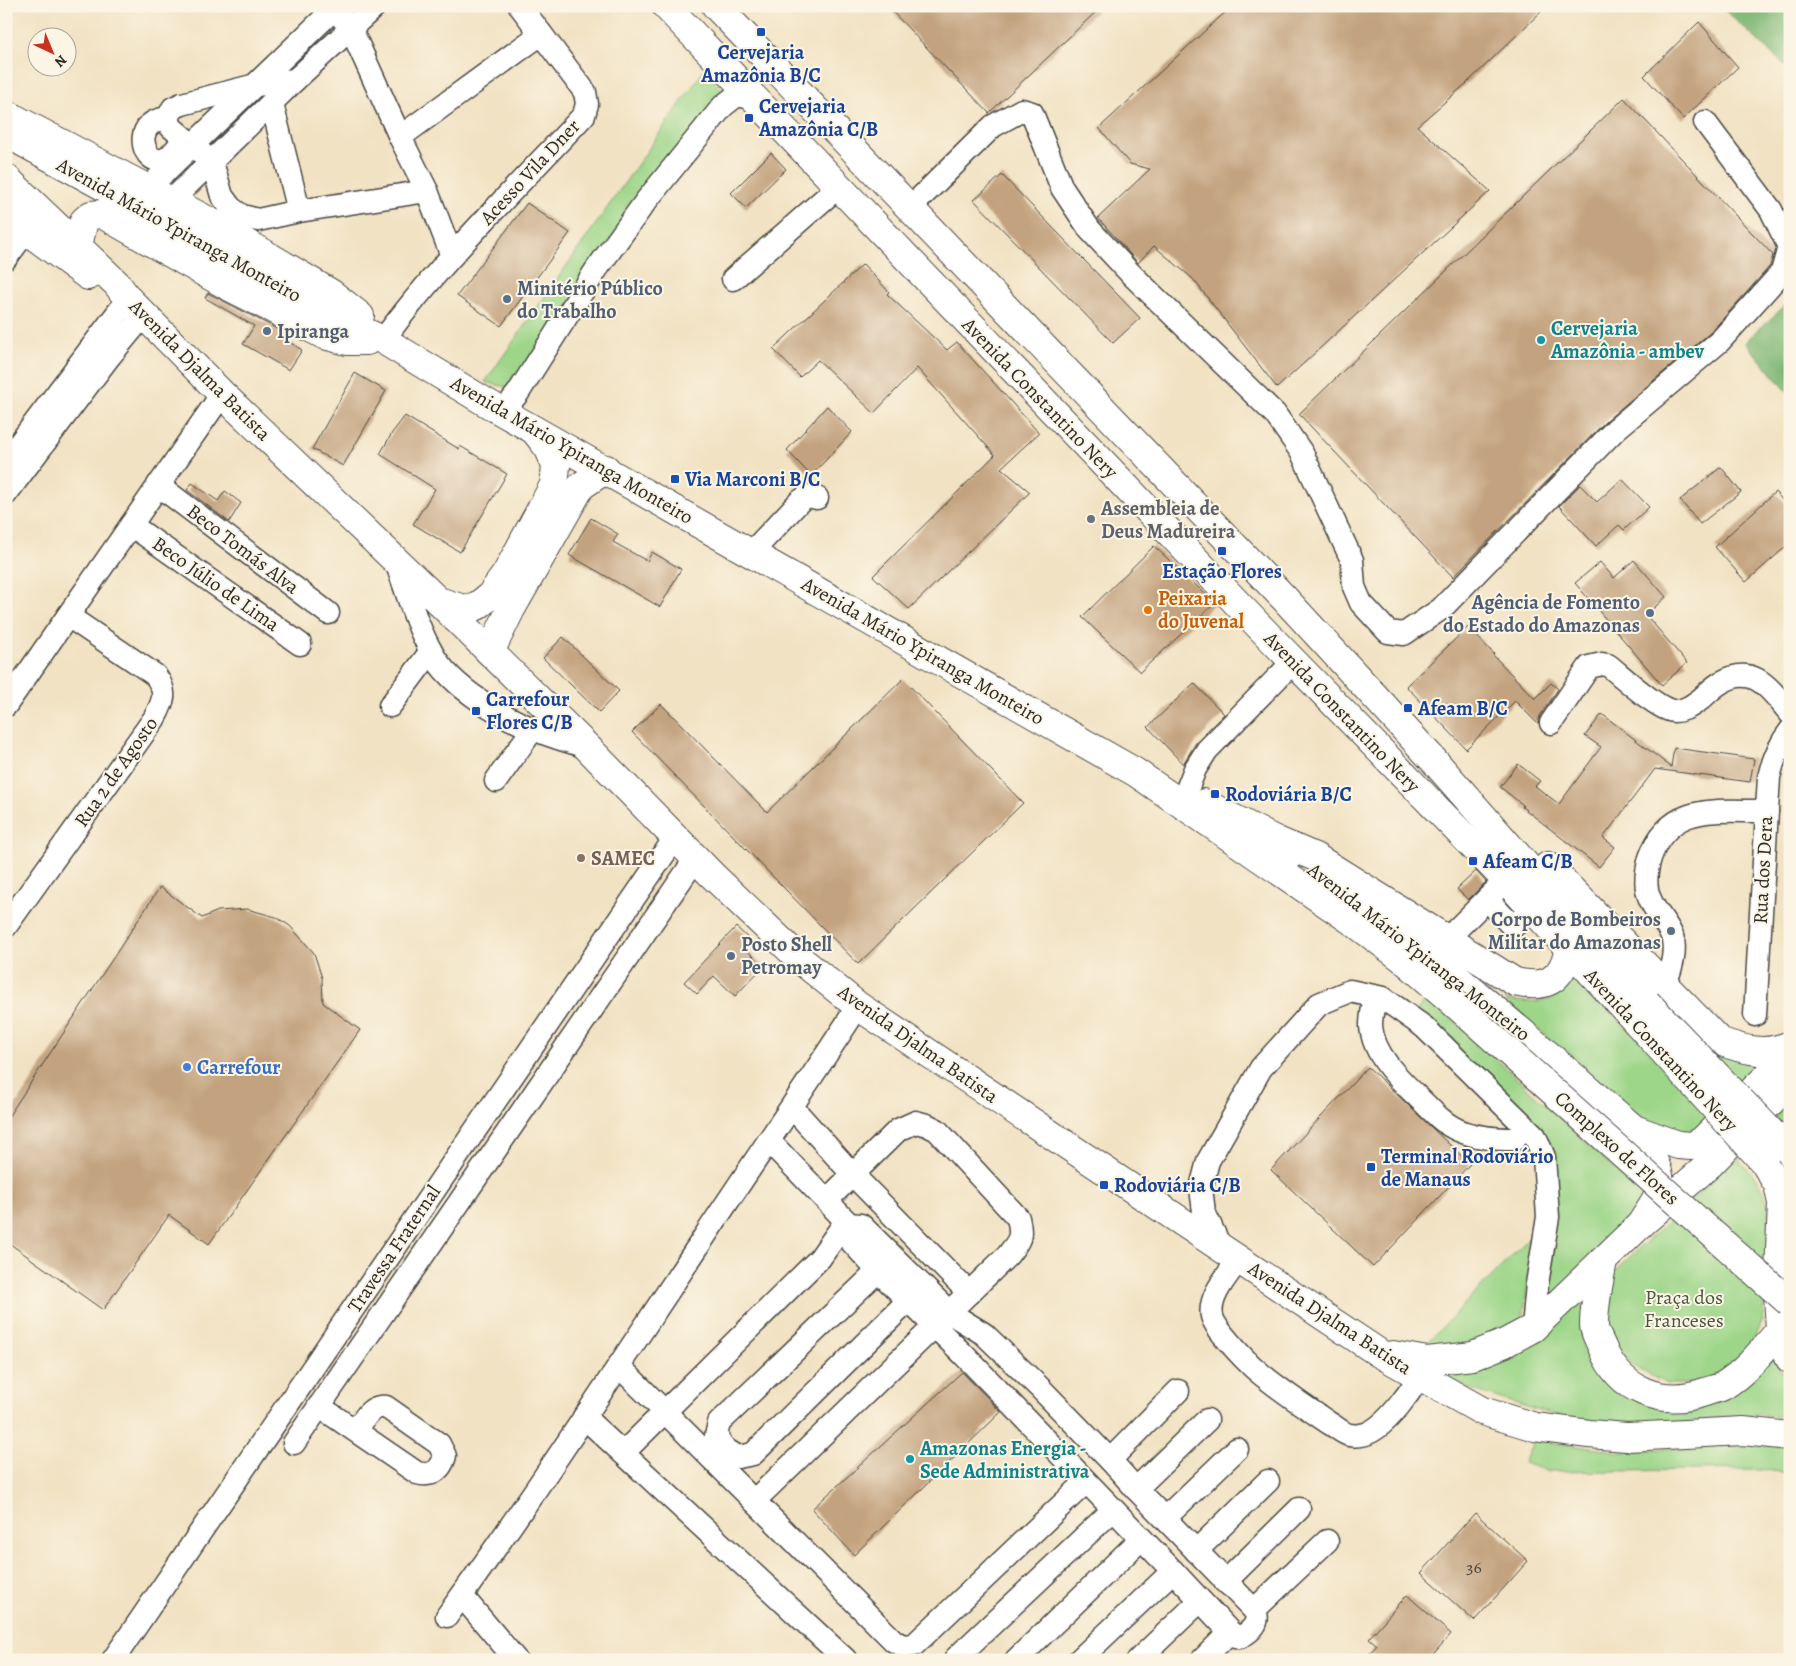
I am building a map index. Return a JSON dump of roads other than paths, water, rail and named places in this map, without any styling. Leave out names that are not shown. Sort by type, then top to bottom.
[{"type":"main road","name":"Avenida Constantino Nery","points":[[666,6],[1293,662],[1496,890],[1532,909],[1569,950],[1649,1002],[1764,1162],[1778,1185],[1782,1203],[1786,1295],[1780,1330],[1790,1359]]},
{"type":"main road","name":"Avenida Constantino Nery","points":[[716,6],[1284,598],[1437,764],[1649,1002],[1790,1152]]},
{"type":"main road","points":[[6,114],[172,200],[332,294],[357,313],[384,340]]},
{"type":"main road","name":"Avenida Mário Ypiranga Monteiro","points":[[6,133],[110,190],[259,276],[349,325],[384,340],[500,410],[1183,799],[1273,839],[1378,914],[1444,967],[1634,1129],[1659,1175],[1659,1194],[1641,1224]]},
{"type":"main road","name":"Avenida Djalma Batista","points":[[6,178],[78,245],[222,394],[438,601],[587,747],[696,858],[802,961],[858,1006],[1379,1353],[1424,1369],[1482,1411],[1535,1427],[1589,1434],[1627,1437],[1743,1431],[1790,1436]]},
{"type":"main road","points":[[78,245],[84,221],[91,215],[102,214],[228,286],[324,335],[347,341],[384,340]]},
{"type":"main road","points":[[17,223],[110,292],[136,307]]},
{"type":"main road","points":[[438,601],[464,610],[477,606],[490,596],[506,574],[554,485],[556,466],[549,449],[534,428]]},
{"type":"main road","points":[[490,652],[520,593],[581,486],[606,469]]},
{"type":"main road","name":"Avenida Mário Ypiranga Monteiro","points":[[1183,799],[1402,958],[1444,994]]},
{"type":"main road","points":[[1273,839],[1315,857],[1514,982],[1530,986],[1542,984],[1556,977],[1565,964],[1569,950]]},
{"type":"main road","name":"Complexo de Flores","points":[[1444,994],[1786,1295]]},
{"type":"main road","points":[[1649,1002],[1720,1041],[1738,1048],[1760,1052],[1780,1049],[1790,1045]]},
{"type":"main road","name":"Avenida Mário Ypiranga Monteiro","points":[[1634,1129],[1678,1145],[1692,1146],[1702,1141],[1790,1054]]},
{"type":"main road","points":[[1424,1369],[1473,1356],[1533,1328],[1641,1224],[1710,1164],[1790,1082]]},
{"type":"main road","points":[[1603,1261],[1596,1298],[1594,1327],[1606,1357],[1621,1378],[1642,1391],[1670,1398],[1694,1396],[1722,1386],[1751,1364],[1780,1330]]},
{"type":"street","points":[[172,200],[295,80],[375,6]]},
{"type":"street","name":"Acesso Vila Dner","points":[[384,340],[415,299],[452,256],[584,115],[588,104],[585,92],[520,6]]},
{"type":"street","points":[[168,118],[154,121],[145,130],[142,140],[146,151],[154,159],[163,160],[188,142],[256,85],[336,7],[350,29],[427,191],[452,256]]},
{"type":"street","points":[[400,137],[541,34]]},
{"type":"street","points":[[295,80],[256,85],[173,108],[168,118],[170,127],[212,162],[222,196],[231,208],[242,216],[258,220],[299,211],[427,191]]},
{"type":"street","points":[[500,410],[509,404],[518,393],[596,270],[652,194],[723,106],[737,95],[752,98]]},
{"type":"street","points":[[272,104],[299,211]]},
{"type":"street","points":[[910,209],[993,126],[1022,110],[1032,113],[1062,188],[1090,230],[1131,274],[1275,414],[1302,453],[1352,560],[1354,587],[1361,602],[1388,632],[1404,634],[1441,609],[1616,429],[1720,341],[1782,272],[1789,247],[1771,210],[1705,122]]},
{"type":"street","points":[[148,188],[188,142]]},
{"type":"street","points":[[733,279],[838,187]]},
{"type":"street","points":[[6,258],[17,223]]},
{"type":"street","points":[[6,461],[136,307]]},
{"type":"street","points":[[6,494],[110,339]]},
{"type":"street","points":[[6,705],[222,394]]},
{"type":"street","name":"Beco Tomás Alva","points":[[158,485],[328,613]]},
{"type":"street","points":[[751,552],[800,501],[808,496],[817,498]]},
{"type":"street","name":"Beco Júlio de Lima","points":[[131,524],[300,644]]},
{"type":"street","name":"Avenida Djalma Batista","points":[[396,561],[414,612],[431,651],[445,672],[478,699],[532,729],[587,747]]},
{"type":"street","name":"Rua 2 de Agosto","points":[[6,926],[154,719],[161,707],[164,695],[162,684],[155,675],[68,616]]},
{"type":"street","points":[[390,706],[431,651]]},
{"type":"street","points":[[1183,799],[1195,769],[1207,750],[1293,662]]},
{"type":"street","points":[[1551,723],[1589,667],[1602,664],[1608,665],[1660,706],[1672,711],[1683,710],[1692,706],[1722,682],[1746,676],[1759,679],[1790,713]]},
{"type":"street","points":[[496,781],[532,729]]},
{"type":"street","name":"Rua dos Dera","points":[[1755,1015],[1769,777],[1774,757],[1790,731]]},
{"type":"street","points":[[1649,1002],[1673,959],[1672,935],[1656,912],[1646,887],[1646,874],[1660,837],[1678,820],[1699,812],[1767,811]]},
{"type":"street","name":"Travessa Fraternal","points":[[113,1660],[676,838]]},
{"type":"street","points":[[294,1443],[696,858]]},
{"type":"street","points":[[1447,939],[1496,890]]},
{"type":"street","points":[[1230,1252],[1204,1212],[1200,1188],[1208,1161],[1260,1068],[1319,1004],[1350,992],[1383,998],[1424,1027],[1535,1136],[1544,1157],[1548,1216],[1537,1284],[1533,1328]]},
{"type":"street","points":[[1383,998],[1373,1007],[1371,1027],[1382,1058],[1395,1075],[1442,1120],[1458,1130],[1475,1136],[1494,1139],[1515,1139]]},
{"type":"street","points":[[447,1616],[618,1366],[858,1006]]},
{"type":"street","points":[[792,1107],[853,1175],[970,1293]]},
{"type":"street","points":[[754,1501],[1008,1256],[1018,1242],[1021,1231],[1018,1218],[936,1130],[916,1122],[898,1130],[827,1200]]},
{"type":"street","points":[[769,1141],[847,1223],[849,1239],[908,1301],[942,1320],[984,1334],[1110,1460],[1254,1610],[1257,1614],[1257,1619],[1249,1631],[1240,1637],[1230,1632],[963,1354],[942,1320],[861,1225],[847,1223]]},
{"type":"street","points":[[623,1453],[820,1258],[847,1223]]},
{"type":"street","name":"Avenida Djalma Batista","points":[[1230,1252],[1212,1305],[1212,1317],[1221,1332],[1254,1368],[1313,1412],[1348,1434],[1362,1436],[1376,1430],[1386,1421],[1424,1369]]},
{"type":"street","points":[[878,1271],[719,1423],[716,1436],[725,1449],[738,1457],[753,1454],[908,1301]]},
{"type":"street","points":[[618,1366],[894,1641],[903,1646],[914,1645],[1086,1482]]},
{"type":"street","points":[[1110,1460],[1178,1391]]},
{"type":"street","points":[[1029,1424],[1052,1401]]},
{"type":"street","points":[[319,1406],[356,1431]]},
{"type":"street","points":[[584,1416],[846,1660]]},
{"type":"street","points":[[1136,1489],[1207,1420]]},
{"type":"street","points":[[1165,1518],[1237,1449]]},
{"type":"street","points":[[1196,1550],[1268,1482]]},
{"type":"street","points":[[956,1658],[1114,1510]]},
{"type":"street","points":[[1226,1582],[1299,1510]]},
{"type":"street","points":[[1016,1660],[1141,1539]]},
{"type":"street","points":[[1254,1610],[1328,1541]]},
{"type":"street","points":[[1079,1660],[1173,1571]]},
{"type":"street","points":[[462,1596],[516,1660]]},
{"type":"street","points":[[1138,1660],[1200,1601]]},
{"type":"street","points":[[1202,1660],[1230,1632]]},
{"type":"place","name":"Cervejaria Amazônia B/C","points":[[761,32]]},
{"type":"place","name":"Cervejaria Amazônia C/B","points":[[749,118]]},
{"type":"place","name":"Minitério Público do Trabalho","points":[[507,299]]},
{"type":"place","name":"Ipiranga","points":[[267,331]]},
{"type":"place","name":"Cervejaria Amazônia - ambev","points":[[1541,340]]},
{"type":"place","name":"Via Marconi B/C","points":[[675,479]]},
{"type":"place","name":"Assembleia de Deus Madureira","points":[[1091,519]]},
{"type":"place","name":"Estação Flores","points":[[1222,551]]},
{"type":"place","name":"Peixaria do Juvenal","points":[[1148,610]]},
{"type":"place","name":"Agência de Fomento do Estado do Amazonas","points":[[1650,613]]},
{"type":"place","name":"Afeam B/C","points":[[1408,708]]},
{"type":"place","name":"Carrefour Flores C/B","points":[[476,711]]},
{"type":"place","name":"Rodoviária B/C","points":[[1215,794]]},
{"type":"place","name":"SAMEC","points":[[581,858]]},
{"type":"place","name":"Afeam C/B","points":[[1473,861]]},
{"type":"place","name":"Corpo de Bombeiros Militar do Amazonas","points":[[1671,931]]},
{"type":"place","name":"Posto Shell Petromay","points":[[731,956]]},
{"type":"place","name":"Carrefour","points":[[187,1067]]},
{"type":"place","name":"Terminal Rodoviário de Manaus","points":[[1371,1167]]},
{"type":"place","name":"Rodoviária C/B","points":[[1104,1185]]},
{"type":"place","name":"Amazonas Energia - Sede Administrativa","points":[[910,1459]]},
{"type":"park label","name":"Praça dos Franceses","points":[[1684,1308]]}]
